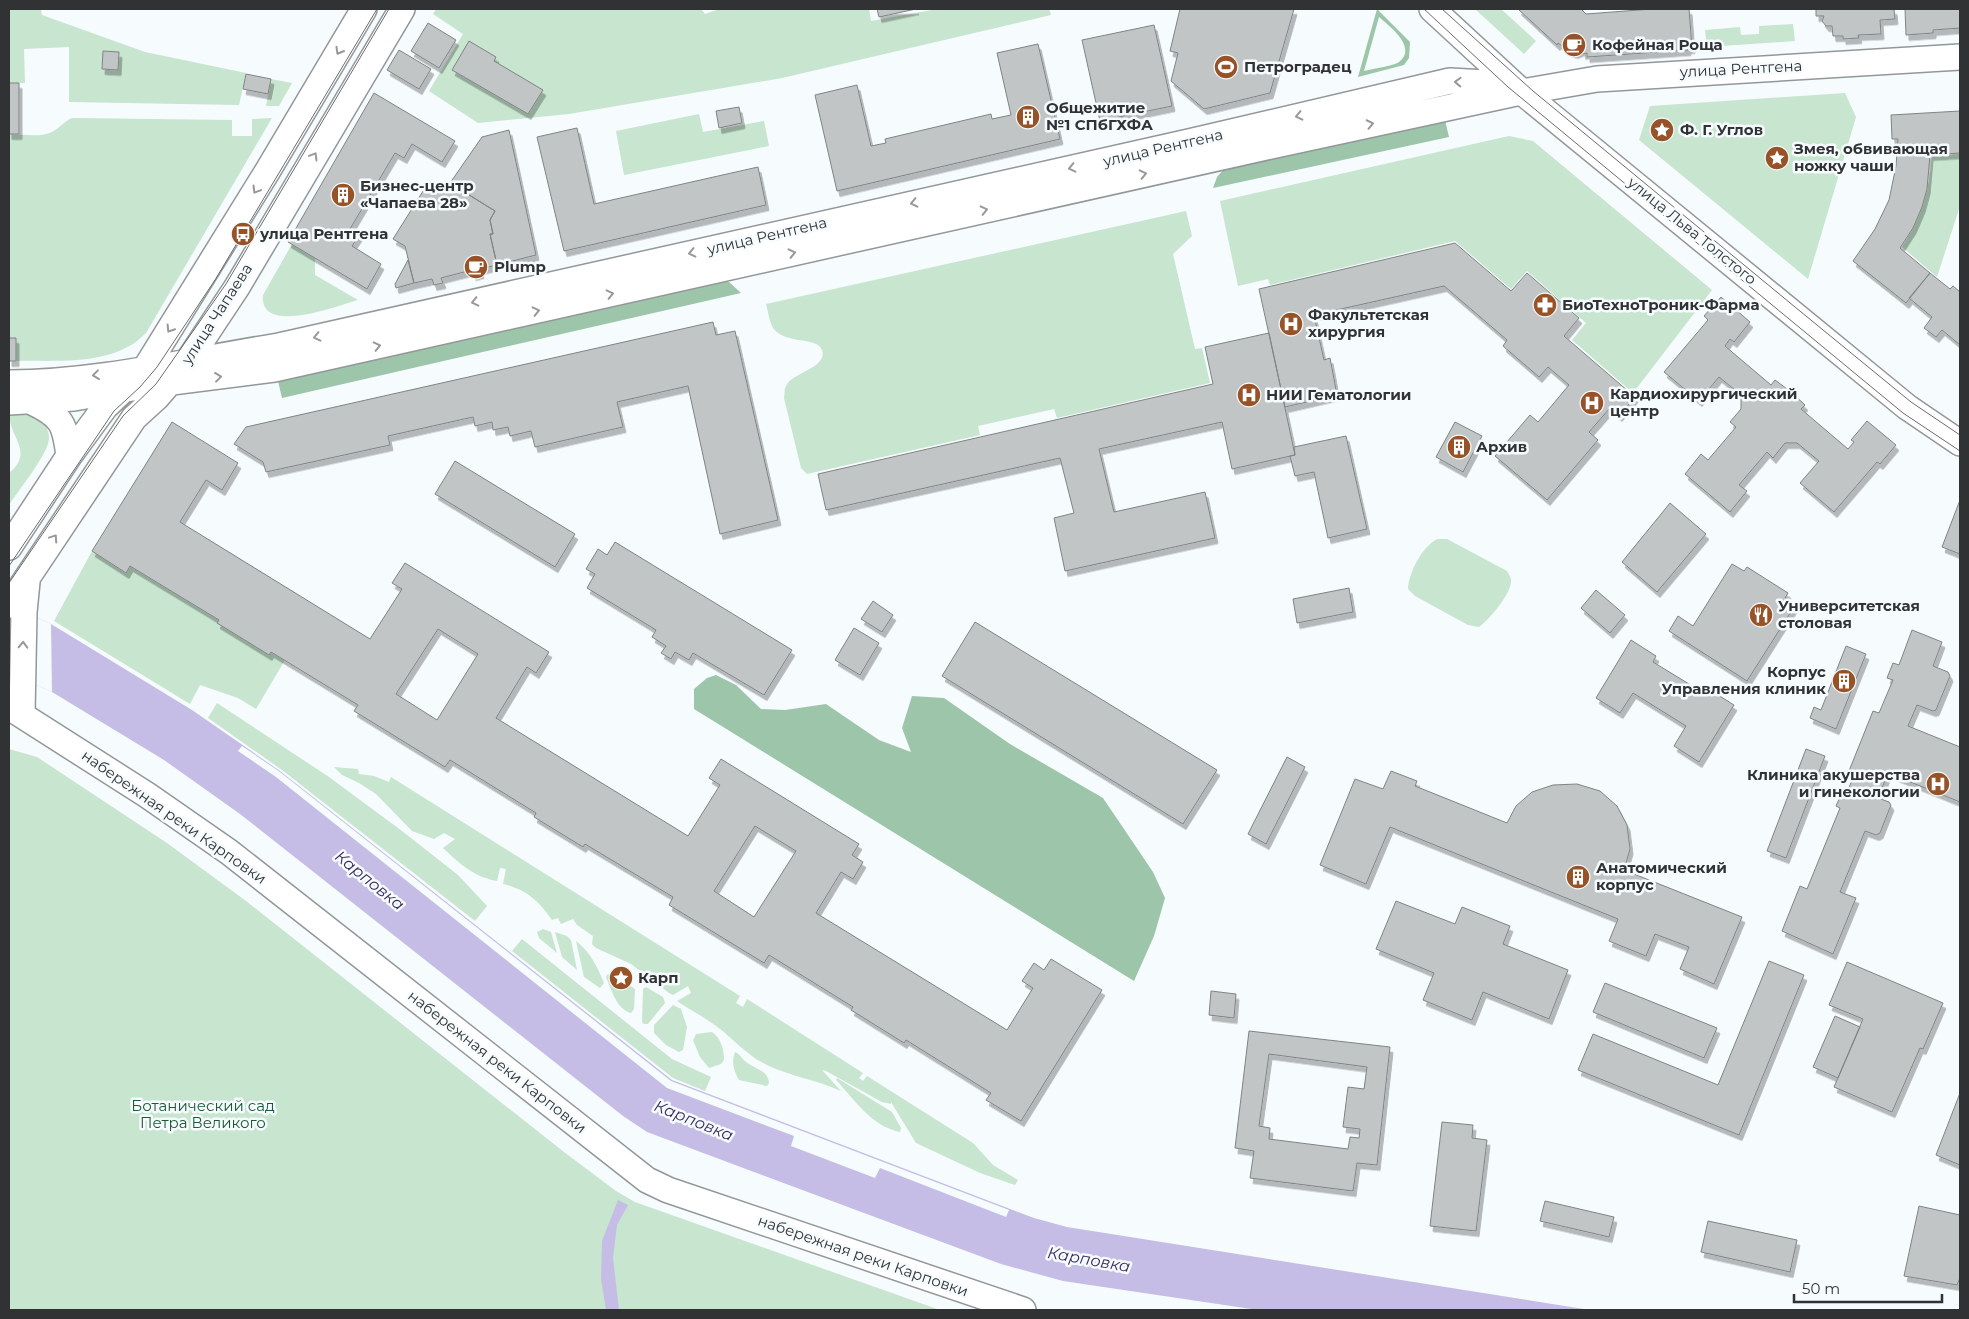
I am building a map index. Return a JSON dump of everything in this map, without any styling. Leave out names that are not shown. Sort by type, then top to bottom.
[{"type":"street","name":"улица Чапаева","points":[[10,545],[69,456],[105,408],[144,369],[262,180],[364,9]]},
{"type":"street","name":"улица Чапаева","points":[[13,711],[22,678],[16,609],[27,579],[134,418],[188,361],[237,287],[402,9]]},
{"type":"street","name":"улица Льва Толстого","points":[[1432,9],[1522,92],[1893,396],[1960,443]]},
{"type":"street","name":"улица Рентгена","points":[[20,402],[74,398],[169,383],[274,370],[1280,144],[1522,92],[1597,79],[1960,57]]},
{"type":"street","name":"улица Рентгена","points":[[9,383],[34,383],[144,369],[288,344],[1180,144],[1450,81],[1508,87],[1522,92]]},
{"type":"street","points":[[20,402],[47,409],[59,419],[66,435],[69,456]]},
{"type":"street","name":"набережная реки Карповки","points":[[13,711],[147,795],[229,852],[647,1180],[668,1190],[1023,1310]]},
{"type":"green space","points":[[9,9],[41,9],[42,15],[145,52],[246,73],[239,105],[69,102],[69,47],[24,49],[25,83],[9,83]],"holes":[[[103,51],[119,52],[118,69],[102,69]]]},
{"type":"green space","points":[[436,9],[701,9],[705,14],[719,9],[869,9],[871,21],[937,9],[1049,9],[1051,15],[782,78],[569,114],[478,123],[429,91],[463,34],[433,14]]},
{"type":"green space","points":[[1377,9],[1410,42],[1409,58],[1404,65],[1358,77]],"holes":[[[1379,17],[1400,37],[1404,44],[1404,56],[1399,62],[1364,71]]]},
{"type":"green space","points":[[1475,9],[1501,9],[1536,41],[1524,54]]},
{"type":"green space","points":[[1793,24],[1795,41],[1707,47],[1705,30],[1740,27],[1741,35],[1759,34],[1759,26]]},
{"type":"green space","points":[[271,79],[292,83],[279,106],[266,106]]},
{"type":"green space","points":[[1845,93],[1856,117],[1808,279],[1639,140],[1650,106]]},
{"type":"green space","points":[[699,114],[703,132],[764,121],[769,146],[624,175],[616,131]]},
{"type":"green space","points":[[72,118],[232,120],[232,136],[252,136],[252,119],[272,118],[146,333],[131,345],[104,356],[60,361],[16,361],[16,338],[9,338],[9,134],[48,134]]},
{"type":"green space","points":[[1445,120],[1449,137],[1213,188],[1217,177],[1224,169]]},
{"type":"green space","points":[[1509,136],[1533,141],[1712,290],[1633,393],[1572,340],[1586,323],[1527,271],[1511,289],[1455,241],[1270,285],[1268,279],[1238,286],[1220,201]]},
{"type":"green space","points":[[1960,154],[1960,206],[1937,277],[1902,247],[1914,226],[1923,204],[1929,181],[1932,156]]},
{"type":"green space","points":[[1186,211],[1192,236],[1173,254],[1195,349],[1202,348],[1210,383],[1057,418],[1054,409],[978,426],[980,435],[807,474],[801,468],[784,398],[785,389],[795,377],[815,366],[820,361],[822,350],[814,343],[783,336],[777,332],[771,324],[766,304]]},
{"type":"green space","points":[[292,244],[315,258],[315,275],[358,300],[301,315],[286,316],[273,314],[265,307],[263,295]]},
{"type":"green space","points":[[720,282],[729,282],[741,293],[282,398],[278,381]]},
{"type":"green space","points":[[9,414],[26,414],[36,417],[46,426],[49,439],[44,454],[9,505],[9,473],[20,458],[20,451]]},
{"type":"green space","points":[[1437,539],[1447,539],[1507,571],[1510,576],[1510,587],[1507,594],[1488,619],[1479,627],[1468,625],[1415,596],[1408,589],[1411,575],[1421,554]]},
{"type":"green space","points":[[92,551],[126,572],[130,566],[285,660],[256,709],[238,698],[200,685],[190,704],[54,621]]},
{"type":"green space","points":[[716,675],[736,685],[761,709],[785,710],[826,704],[879,740],[911,752],[902,728],[912,696],[944,698],[1010,744],[1103,798],[1153,872],[1165,898],[1154,936],[1134,981],[694,709],[694,689],[707,678]]},
{"type":"green space","points":[[217,703],[329,777],[402,831],[458,875],[487,906],[475,921],[282,770],[208,718]]},
{"type":"green space","name":"Ботанический сад Петра Великого","points":[[9,749],[37,757],[167,843],[246,901],[616,1191],[635,1202],[940,1310],[9,1310]]},
{"type":"green space","points":[[334,767],[358,769],[359,774],[374,776],[389,782],[391,777],[740,996],[736,1003],[743,1007],[747,999],[863,1073],[859,1078],[863,1081],[867,1076],[973,1143],[993,1165],[1018,1180],[1015,1185],[980,1173],[916,1143],[891,1102],[891,1104],[882,1102],[826,1071],[822,1070],[841,1091],[784,1072],[758,1060],[716,1026],[677,1001],[691,993],[688,986],[673,995],[631,964],[596,948],[592,944],[593,936],[577,925],[573,919],[561,924],[558,918],[552,920],[531,897],[519,889],[503,884],[506,869],[500,868],[497,881],[474,873],[443,848],[455,839],[444,833],[434,839],[412,831],[376,794],[342,775]]},
{"type":"green space","points":[[543,929],[551,932],[557,953],[539,938],[537,932]]},
{"type":"green space","points":[[555,932],[567,936],[571,940],[577,970],[562,957]]},
{"type":"green space","points":[[522,939],[672,1059],[711,1077],[705,1091],[673,1078],[512,951]]},
{"type":"green space","points":[[576,941],[586,950],[596,965],[604,983],[600,988],[584,977]]},
{"type":"green space","points":[[608,974],[620,984],[631,986],[635,989],[634,1009],[631,1013],[622,1008],[615,998],[606,977]]},
{"type":"green space","points":[[646,987],[663,997],[665,1003],[648,1024],[644,1024],[642,1022],[643,989]]},
{"type":"green space","points":[[673,1005],[681,1009],[687,1027],[683,1050],[679,1052],[666,1045],[654,1033],[654,1025]]},
{"type":"green space","points":[[712,1032],[721,1044],[724,1060],[721,1064],[709,1068],[700,1057],[693,1040],[696,1034]]},
{"type":"green space","points":[[735,1052],[766,1075],[769,1083],[767,1086],[739,1080],[734,1067],[733,1059]]},
{"type":"green space","points":[[837,1078],[892,1112],[901,1128],[900,1132],[880,1124],[872,1118],[836,1080]]},
{"type":"water","name":"Карповка","points":[[9,605],[51,624],[192,710],[280,771],[672,1080],[1034,1218],[1067,1227],[1590,1310],[1258,1310],[1063,1281],[1001,1264],[647,1132],[623,1116],[240,814],[164,760],[52,692],[9,672]]},
{"type":"water","points":[[618,1200],[628,1205],[617,1225],[613,1258],[619,1310],[606,1310],[601,1279],[602,1241]]},
{"type":"pier","points":[[9,605],[51,624],[52,692],[9,672]]},
{"type":"pier","points":[[242,746],[280,772],[671,1081],[1009,1210],[1006,1217],[880,1168],[875,1178],[791,1146],[794,1136],[667,1088],[276,777],[238,751]]},
{"type":"building","points":[[877,9],[916,9],[879,17]]},
{"type":"building","name":"Петроградец","points":[[1180,9],[1294,9],[1270,93],[1204,109],[1171,81],[1178,53],[1170,51]]},
{"type":"building","points":[[1518,9],[1581,9],[1586,14],[1652,9],[1689,9],[1692,48],[1688,48],[1688,50],[1587,57],[1587,53],[1583,54],[1582,50],[1575,53],[1568,51],[1564,44],[1562,46],[1558,43],[1557,45]]},
{"type":"building","points":[[1816,9],[1894,9],[1895,19],[1880,20],[1881,34],[1858,35],[1859,38],[1843,39],[1843,36],[1833,36],[1832,26],[1826,26],[1822,21],[1824,16],[1816,16]]},
{"type":"building","points":[[1905,9],[1960,9],[1960,28],[1906,35]]},
{"type":"building","points":[[428,23],[456,40],[439,68],[411,51]]},
{"type":"building","points":[[1154,25],[1172,106],[1100,121],[1082,40]]},
{"type":"building","points":[[469,41],[496,57],[494,61],[543,90],[528,114],[452,70]]},
{"type":"building","name":"Общежитие №1 СПбГХФА","points":[[1038,44],[1060,139],[837,191],[815,95],[857,85],[871,146],[886,143],[885,139],[991,114],[992,119],[1011,115],[997,53]]},
{"type":"building","points":[[399,50],[431,69],[419,89],[387,70]]},
{"type":"building","points":[[103,51],[119,52],[118,70],[102,69]]},
{"type":"building","points":[[246,74],[271,79],[268,94],[243,89]]},
{"type":"building","points":[[9,83],[19,83],[19,134],[9,134]]},
{"type":"building","name":"Бизнес-центр «Чапаева 28»","points":[[374,93],[455,141],[442,162],[412,144],[404,158],[395,153],[350,229],[360,234],[352,246],[381,264],[367,289],[288,242]]},
{"type":"building","points":[[739,107],[742,123],[719,128],[716,111]]},
{"type":"building","points":[[1960,111],[1960,153],[1930,155],[1927,189],[1922,207],[1913,228],[1900,248],[1930,273],[1906,303],[1853,261],[1875,229],[1889,200],[1896,166],[1898,139],[1892,139],[1891,115]]},
{"type":"building","points":[[577,128],[594,204],[758,167],[766,205],[564,251],[537,137]]},
{"type":"building","points":[[509,130],[536,255],[497,265],[490,234],[493,234],[490,220],[495,211],[450,183],[482,137]]},
{"type":"building","points":[[448,182],[495,211],[490,220],[493,234],[490,234],[497,265],[480,269],[481,273],[473,275],[472,270],[441,278],[443,283],[434,285],[432,279],[414,283],[405,246],[393,239],[425,188]]},
{"type":"building","points":[[1455,243],[1511,291],[1527,273],[1579,318],[1564,336],[1635,397],[1619,416],[1610,408],[1589,432],[1598,440],[1547,500],[1495,456],[1530,415],[1538,422],[1569,385],[1548,367],[1539,377],[1503,346],[1507,340],[1444,286],[1314,315],[1324,360],[1330,358],[1337,395],[1285,407],[1259,289]]},
{"type":"building","points":[[408,260],[414,283],[396,288],[395,284]]},
{"type":"building","points":[[1930,273],[1950,289],[1953,286],[1960,292],[1960,345],[1942,330],[1936,337],[1924,328],[1932,317],[1909,298]]},
{"type":"building","points":[[1721,297],[1750,322],[1734,342],[1730,339],[1725,346],[1771,385],[1775,380],[1791,392],[1805,405],[1801,409],[1848,449],[1854,442],[1851,440],[1867,421],[1896,445],[1880,464],[1877,462],[1834,512],[1800,483],[1819,461],[1797,443],[1785,443],[1773,458],[1767,452],[1739,485],[1747,491],[1730,512],[1685,474],[1701,454],[1708,460],[1736,427],[1730,422],[1741,409],[1741,395],[1719,377],[1699,401],[1664,372],[1708,320],[1704,316]]},
{"type":"building","points":[[713,322],[716,335],[735,331],[778,520],[720,534],[688,386],[617,402],[623,427],[535,447],[531,431],[510,436],[508,427],[493,430],[492,422],[475,426],[473,417],[388,436],[390,445],[266,472],[263,462],[234,444],[246,427]]},
{"type":"building","points":[[1269,333],[1295,455],[1232,469],[1222,422],[1099,449],[1114,512],[1205,492],[1215,538],[1065,571],[1054,518],[1074,513],[1060,458],[826,510],[818,474],[1213,384],[1205,347]]},
{"type":"building","points":[[9,338],[16,338],[16,361],[9,361]]},
{"type":"building","points":[[172,422],[238,463],[222,490],[206,480],[180,522],[370,639],[402,589],[392,583],[405,563],[549,652],[536,673],[527,667],[496,718],[688,836],[720,785],[709,778],[721,759],[859,844],[852,855],[863,862],[853,879],[841,872],[816,913],[1007,1030],[1033,988],[1022,981],[1034,963],[1044,970],[1051,959],[1102,990],[1021,1121],[986,1100],[991,1093],[906,1040],[904,1043],[851,1010],[853,1007],[769,955],[764,963],[669,905],[673,897],[585,844],[583,847],[534,817],[536,813],[450,760],[445,767],[354,711],[358,705],[271,652],[269,655],[217,623],[219,620],[130,566],[126,573],[92,551]],"holes":[[[438,629],[478,654],[437,720],[396,694]],[[755,826],[796,851],[754,917],[714,891]]]},
{"type":"building","name":"Архив","points":[[1455,422],[1482,436],[1463,472],[1436,457]]},
{"type":"building","points":[[1346,436],[1367,529],[1328,538],[1314,472],[1295,476],[1290,456],[1295,455],[1294,447]]},
{"type":"building","points":[[455,461],[575,534],[555,567],[435,494]]},
{"type":"building","points":[[1960,500],[1960,554],[1942,547]]},
{"type":"building","points":[[1670,503],[1706,534],[1657,592],[1622,562]]},
{"type":"building","points":[[615,542],[792,650],[764,695],[693,653],[689,660],[675,652],[671,659],[661,653],[666,646],[652,637],[656,630],[587,588],[595,574],[586,569],[598,549],[607,555]]},
{"type":"building","points":[[1732,564],[1744,571],[1747,567],[1788,593],[1785,598],[1796,604],[1747,681],[1669,631],[1678,616],[1693,626]]},
{"type":"building","points":[[1349,588],[1353,612],[1297,623],[1293,599]]},
{"type":"building","points":[[1596,590],[1625,615],[1610,633],[1581,608]]},
{"type":"building","points":[[873,601],[893,615],[882,632],[861,619]]},
{"type":"building","points":[[975,622],[1217,770],[1183,824],[942,676]]},
{"type":"building","points":[[854,628],[879,643],[860,675],[835,660]]},
{"type":"building","name":"Клиника акушерства и гинекологии","points":[[1912,630],[1942,642],[1933,666],[1948,672],[1950,676],[1936,710],[1933,711],[1917,705],[1908,726],[1960,747],[1960,802],[1888,773],[1878,798],[1889,802],[1891,805],[1880,833],[1876,835],[1865,831],[1840,892],[1856,898],[1833,954],[1782,931],[1800,886],[1807,889],[1840,808],[1836,806],[1841,795],[1845,797],[1855,773],[1849,771],[1873,711],[1879,713],[1893,680],[1887,678],[1893,663],[1899,665]]},
{"type":"building","points":[[1631,640],[1656,656],[1653,662],[1707,695],[1710,690],[1734,705],[1699,762],[1674,746],[1686,726],[1633,693],[1620,713],[1596,698]]},
{"type":"building","name":"Корпус Управления клиник","points":[[1846,646],[1866,654],[1836,729],[1810,718],[1814,707],[1821,710]]},
{"type":"building","points":[[1806,749],[1825,756],[1786,858],[1767,851]]},
{"type":"building","points":[[1287,757],[1305,767],[1266,844],[1248,834]]},
{"type":"building","name":"Анатомический корпус","points":[[1391,771],[1417,781],[1415,786],[1507,823],[1516,806],[1532,792],[1553,785],[1577,784],[1600,791],[1617,806],[1627,825],[1630,849],[1624,870],[1742,917],[1714,984],[1680,969],[1689,947],[1655,934],[1646,956],[1609,941],[1618,919],[1390,827],[1366,884],[1320,865],[1355,779],[1383,789]]},
{"type":"building","points":[[1396,901],[1455,924],[1462,907],[1510,926],[1503,944],[1568,970],[1549,1019],[1483,992],[1472,1020],[1423,1000],[1434,973],[1376,949]]},
{"type":"building","points":[[1769,961],[1804,975],[1739,1135],[1578,1070],[1593,1034],[1718,1085]]},
{"type":"building","points":[[1847,962],[1943,1003],[1923,1049],[1920,1048],[1892,1112],[1834,1087],[1863,1019],[1829,1005]]},
{"type":"building","points":[[1605,983],[1717,1028],[1704,1058],[1593,1012]]},
{"type":"building","points":[[1211,991],[1236,994],[1234,1018],[1209,1015]]},
{"type":"building","points":[[1835,1016],[1860,1027],[1838,1078],[1813,1067]]},
{"type":"building","points":[[1249,1031],[1390,1047],[1377,1165],[1357,1163],[1353,1191],[1250,1178],[1254,1151],[1235,1148]],"holes":[[[1269,1054],[1367,1067],[1364,1089],[1348,1087],[1343,1127],[1360,1129],[1359,1138],[1350,1137],[1348,1149],[1269,1139],[1270,1128],[1259,1126]]]},
{"type":"building","points":[[1960,1093],[1960,1165],[1936,1155]]},
{"type":"building","points":[[1442,1122],[1473,1125],[1472,1138],[1487,1140],[1476,1231],[1430,1226]]},
{"type":"building","points":[[1545,1201],[1614,1217],[1609,1237],[1540,1221]]},
{"type":"building","points":[[1919,1206],[1960,1215],[1960,1278],[1957,1285],[1904,1276]]},
{"type":"building","points":[[1708,1221],[1797,1240],[1790,1272],[1701,1252]]},
{"type":"tram line","points":[[9,566],[114,411],[140,387],[157,367],[215,280],[377,9]]},
{"type":"tram line","points":[[9,583],[123,416],[156,384],[226,284],[389,9]]},
{"type":"tram line","points":[[1424,9],[1508,87],[1903,413],[1960,451]]},
{"type":"tram line","points":[[1442,9],[1533,91],[1795,307],[1911,402],[1960,435]]},
{"type":"place","name":"Кофейная Роща","points":[[1574,45]]},
{"type":"place","name":"Петроградец","points":[[1226,67]]},
{"type":"place","name":"Общежитие №1 СПбГХФА","points":[[1028,117]]},
{"type":"place","name":"Ф. Г. Углов","points":[[1662,130]]},
{"type":"place","name":"Змея, обвивающая ножку чаши","points":[[1777,158]]},
{"type":"place","name":"Бизнес-центр «Чапаева 28»","points":[[343,195]]},
{"type":"place","name":"улица Рентгена","points":[[243,234]]},
{"type":"place","name":"Plump","points":[[476,267]]},
{"type":"place","name":"БиоТехноТроник-Фарма","points":[[1545,305]]},
{"type":"place","name":"Факультетская хирургия","points":[[1291,324]]},
{"type":"place","name":"НИИ Гематологии","points":[[1249,395]]},
{"type":"place","name":"Кардиохирургический центр","points":[[1592,403]]},
{"type":"place","name":"Архив","points":[[1459,447]]},
{"type":"place","name":"Университетская столовая","points":[[1761,615]]},
{"type":"place","name":"Корпус Управления клиник","points":[[1844,681]]},
{"type":"place","name":"Клиника акушерства и гинекологии","points":[[1938,784]]},
{"type":"place","name":"Анатомический корпус","points":[[1578,877]]},
{"type":"place","name":"Карп","points":[[621,978]]}]
